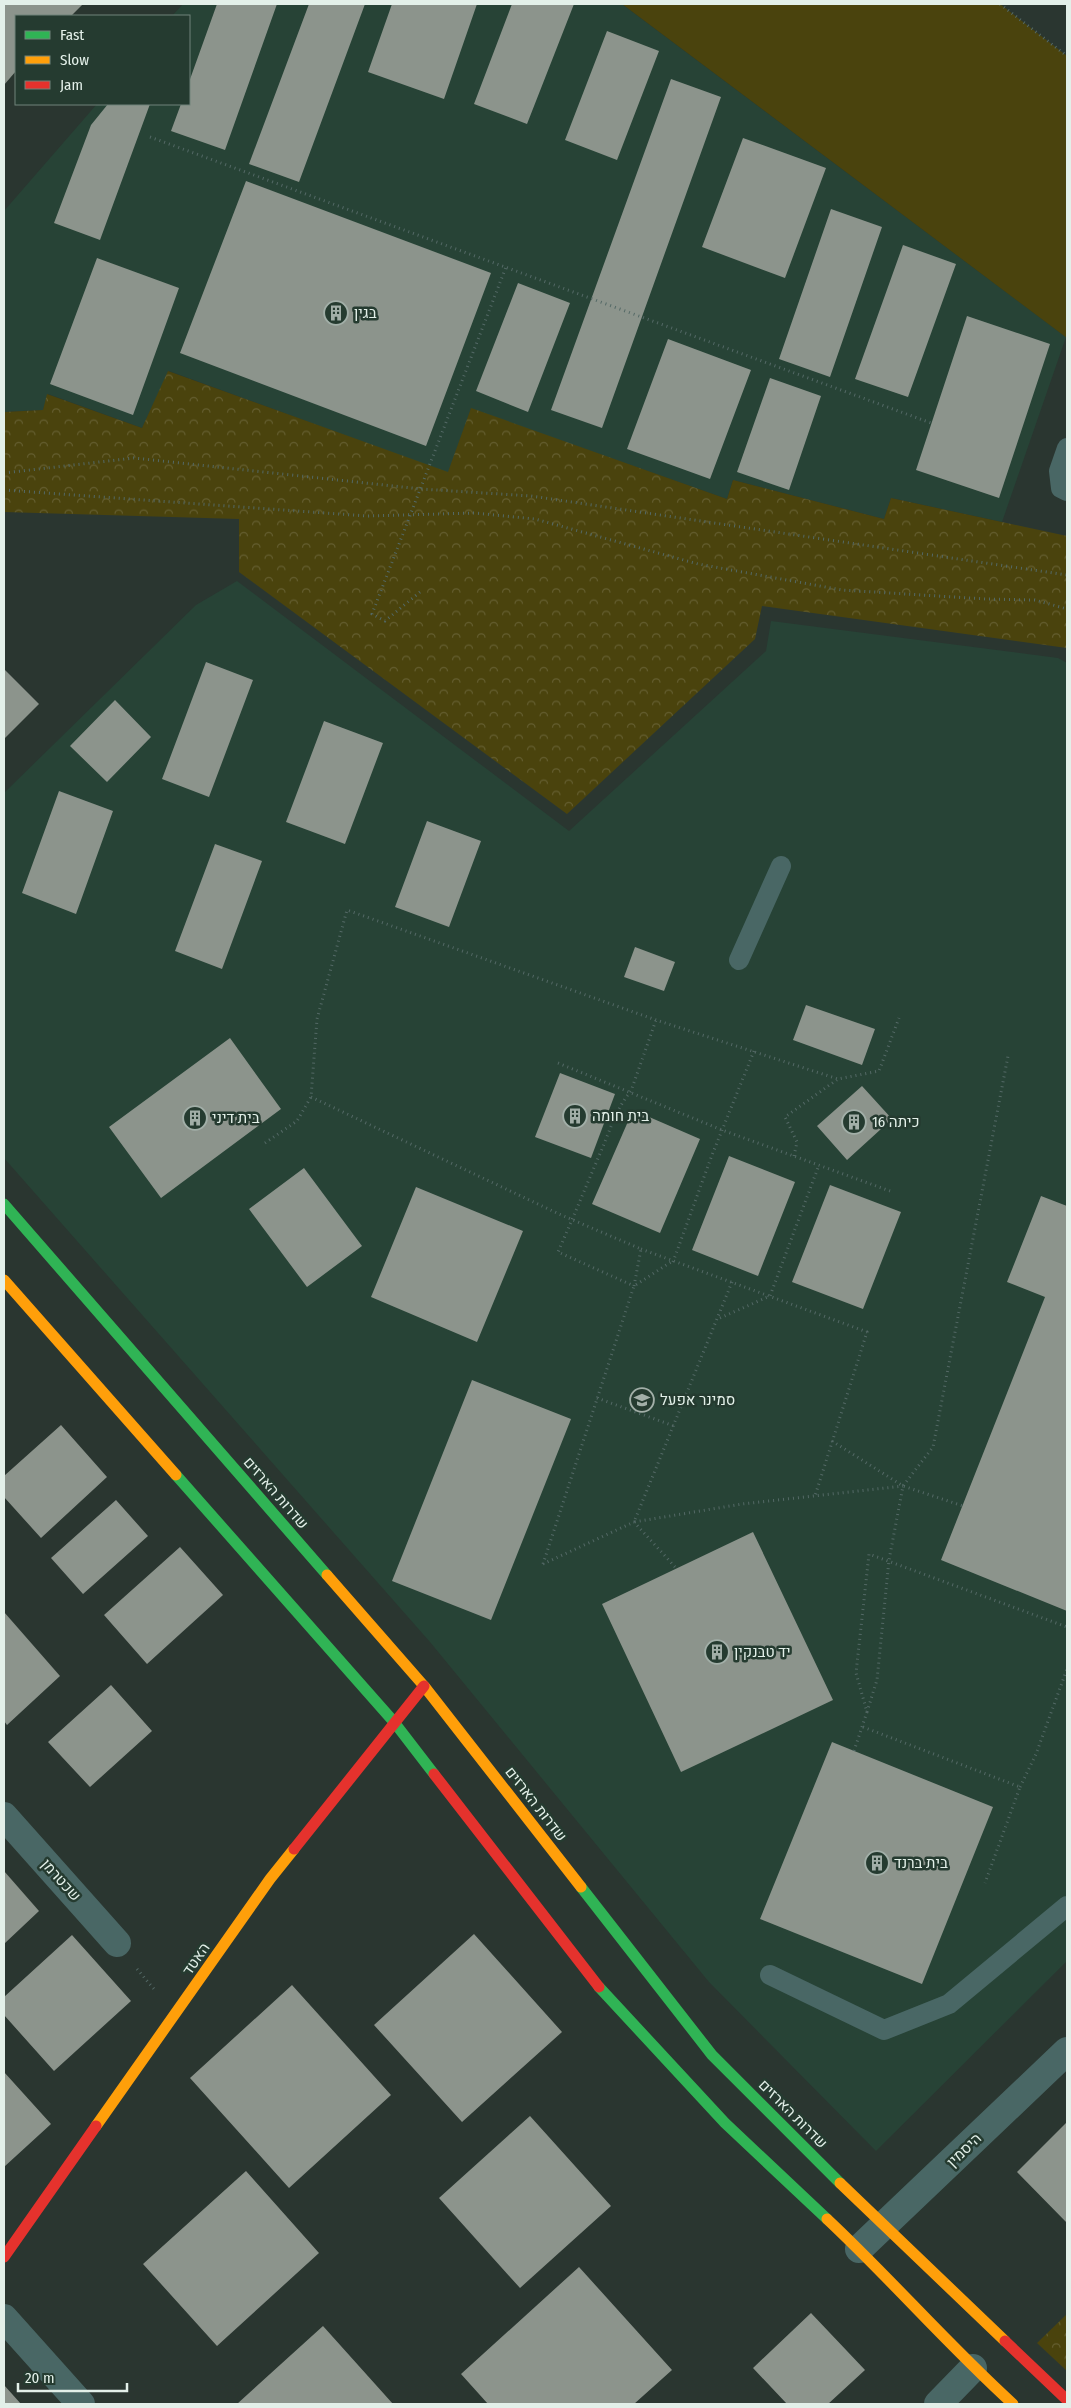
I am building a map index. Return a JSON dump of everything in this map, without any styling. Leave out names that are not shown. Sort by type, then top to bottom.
[{"type":"street","name":"שדרות הארזים","points":[[4,1204],[424,1686],[712,2055],[883,2226],[1067,2400]]},
{"type":"street","points":[[4,1280],[394,1722],[589,1976],[725,2124],[859,2249],[973,2368],[1013,2404]]},
{"type":"street","name":"האטד","points":[[4,2257],[270,1879],[424,1686]]},
{"type":"street","name":"שכטרמן","points":[[4,1816],[117,1943]]},
{"type":"street","name":"היסמין","points":[[859,2249],[1067,2051]]},
{"type":"street","points":[[4,2318],[81,2404]]},
{"type":"street","points":[[938,2404],[973,2368]]},
{"type":"lane","points":[[1067,448],[1059,471],[1061,488],[1067,491]]},
{"type":"lane","points":[[739,960],[781,866]]},
{"type":"lane","points":[[770,1975],[884,2030],[949,2004],[1067,1906]]},
{"type":"path","points":[[1000,4],[1067,56]]},
{"type":"path","points":[[150,137],[931,423]]},
{"type":"path","points":[[420,592],[385,622],[372,614],[506,268]]},
{"type":"path","points":[[4,473],[134,458],[421,489],[531,496],[1067,575]]},
{"type":"path","points":[[4,490],[367,516],[475,513],[535,519],[698,564],[842,590],[1034,600],[1067,609]]},
{"type":"path","points":[[265,1143],[297,1121],[311,1097],[317,1019],[347,910],[656,1020],[838,1078]]},
{"type":"path","points":[[794,1156],[797,1142],[785,1117],[838,1078],[879,1071],[899,1018]]},
{"type":"path","points":[[634,1286],[558,1252],[612,1124],[631,1091],[656,1020]]},
{"type":"path","points":[[634,1286],[672,1261],[754,1051]]},
{"type":"path","points":[[854,1751],[877,1680],[890,1560],[903,1486],[933,1447],[1008,1056]]},
{"type":"path","points":[[558,1063],[631,1091],[722,1130],[890,1191]]},
{"type":"path","points":[[311,1097],[572,1219],[641,1249],[867,1332],[814,1496]]},
{"type":"path","points":[[719,1318],[770,1296],[819,1165]]},
{"type":"path","points":[[641,1249],[634,1286],[543,1564],[634,1522],[742,1504],[903,1486]]},
{"type":"path","points":[[634,1522],[719,1318],[732,1282]]},
{"type":"path","points":[[597,1398],[674,1426]]},
{"type":"path","points":[[832,1441],[903,1486],[963,1506]]},
{"type":"path","points":[[634,1522],[676,1568]]},
{"type":"path","points":[[867,1712],[856,1673],[869,1554],[890,1560],[1067,1627]]},
{"type":"path","points":[[985,1883],[1020,1787],[1036,1754],[1067,1670]]},
{"type":"path","points":[[863,1727],[1020,1787]]},
{"type":"path","points":[[117,1943],[174,2016]]},
{"type":"shaded area","points":[[183,4],[622,4],[1066,337],[1002,522],[891,498],[884,519],[733,480],[727,499],[471,409],[448,473],[169,371],[142,428],[48,394],[43,410],[4,412],[4,211],[96,105],[190,105],[190,15],[173,15]]},
{"type":"shaded area","name":"סמינר אפעל","points":[[237,581],[569,831],[766,651],[771,621],[1058,658],[1067,663],[1067,1961],[876,2151],[709,1982],[430,1642],[4,1158],[4,793],[196,605]]},
{"type":"green space","points":[[622,4],[1000,4],[1067,56],[1067,338]]},
{"type":"green space","points":[[168,371],[448,472],[471,408],[727,499],[733,480],[884,519],[891,498],[1067,536],[1067,648],[762,606],[755,639],[567,814],[239,572],[239,519],[4,512],[4,412],[43,410],[47,394],[142,428]]},
{"type":"green space","points":[[1067,2314],[1067,2371],[1037,2343]]},
{"type":"building","points":[[4,4],[83,4],[72,15],[15,15],[15,72],[4,85]]},
{"type":"building","points":[[217,4],[277,4],[225,150],[171,131],[181,105],[190,105],[190,79]]},
{"type":"building","points":[[309,4],[365,4],[299,182],[249,164]]},
{"type":"building","points":[[392,4],[477,4],[444,99],[368,72]]},
{"type":"building","points":[[512,4],[574,4],[527,124],[474,104]]},
{"type":"building","points":[[607,31],[659,51],[617,160],[565,140]]},
{"type":"building","points":[[671,79],[721,97],[602,428],[551,410]]},
{"type":"building","points":[[107,105],[150,105],[100,240],[54,223],[91,125]]},
{"type":"building","points":[[743,138],[826,168],[785,278],[702,247]]},
{"type":"building","name":"בגין","points":[[246,181],[491,273],[426,446],[180,353]]},
{"type":"building","points":[[831,209],[882,227],[830,377],[779,359]]},
{"type":"building","points":[[903,245],[956,264],[908,397],[855,379]]},
{"type":"building","points":[[97,258],[179,288],[133,415],[50,384]]},
{"type":"building","points":[[518,283],[570,303],[528,412],[476,391]]},
{"type":"building","points":[[967,316],[1050,344],[999,498],[916,470]]},
{"type":"building","points":[[668,339],[751,370],[710,479],[627,449]]},
{"type":"building","points":[[770,378],[821,396],[789,490],[737,472]]},
{"type":"building","points":[[206,662],[253,680],[209,797],[162,779]]},
{"type":"building","points":[[4,669],[39,704],[4,739]]},
{"type":"building","points":[[115,700],[151,737],[107,782],[70,746]]},
{"type":"building","points":[[324,721],[383,743],[345,844],[286,822]]},
{"type":"building","points":[[59,791],[113,811],[76,914],[22,893]]},
{"type":"building","points":[[427,821],[481,841],[449,927],[395,907]]},
{"type":"building","points":[[215,844],[262,861],[222,969],[175,951]]},
{"type":"building","points":[[635,947],[675,962],[664,991],[624,977]]},
{"type":"building","points":[[806,1005],[875,1029],[862,1065],[793,1040]]},
{"type":"building","name":"בית דיני","points":[[230,1038],[281,1109],[161,1198],[109,1127]]},
{"type":"building","name":"בית חומה","points":[[560,1073],[615,1094],[591,1158],[535,1137]]},
{"type":"building","name":"כיתה 16","points":[[862,1086],[892,1119],[847,1160],[817,1126]]},
{"type":"building","points":[[633,1110],[700,1139],[660,1233],[592,1204]]},
{"type":"building","points":[[729,1156],[795,1182],[758,1276],[692,1250]]},
{"type":"building","points":[[304,1168],[362,1246],[307,1287],[249,1209]]},
{"type":"building","points":[[830,1185],[901,1212],[863,1309],[792,1282]]},
{"type":"building","points":[[416,1187],[523,1231],[477,1342],[371,1297]]},
{"type":"building","points":[[1041,1196],[1067,1206],[1067,1611],[941,1560],[1045,1297],[1007,1282]]},
{"type":"building","points":[[472,1380],[571,1419],[491,1620],[392,1581]]},
{"type":"building","points":[[61,1425],[107,1477],[41,1538],[4,1497],[4,1476]]},
{"type":"building","points":[[116,1500],[148,1536],[83,1594],[51,1558]]},
{"type":"building","name":"יד טבנקין","points":[[753,1532],[833,1700],[681,1772],[602,1604]]},
{"type":"building","points":[[180,1547],[223,1595],[147,1664],[104,1615]]},
{"type":"building","points":[[4,1612],[60,1676],[7,1725],[4,1721]]},
{"type":"building","points":[[111,1685],[152,1731],[90,1787],[48,1742]]},
{"type":"building","name":"בית ברנד","points":[[832,1742],[993,1807],[922,1984],[760,1919]]},
{"type":"building","points":[[4,1871],[39,1911],[4,1944]]},
{"type":"building","points":[[474,1934],[562,2032],[462,2122],[374,2025]]},
{"type":"building","points":[[72,1935],[131,2001],[54,2071],[4,2015],[4,1997]]},
{"type":"building","points":[[292,1985],[391,2095],[289,2188],[190,2078]]},
{"type":"building","points":[[4,2072],[51,2124],[4,2167]]},
{"type":"building","points":[[530,2116],[611,2206],[520,2288],[439,2198]]},
{"type":"building","points":[[1067,2122],[1067,2223],[1017,2172]]},
{"type":"building","points":[[246,2171],[319,2253],[217,2346],[143,2264]]},
{"type":"building","points":[[579,2267],[672,2370],[634,2404],[488,2404],[461,2374]]},
{"type":"building","points":[[811,2313],[865,2370],[828,2404],[787,2404],[753,2368]]},
{"type":"building","points":[[323,2326],[393,2404],[237,2404]]},
{"type":"building","points":[[4,2385],[21,2404],[4,2404]]},
{"type":"traffic: fast","points":[[4,1204],[327,1575]]},
{"type":"traffic: fast","points":[[176,1475],[394,1722],[434,1774]]},
{"type":"traffic: fast","points":[[581,1887],[712,2055],[840,2183]]},
{"type":"traffic: fast","points":[[599,1987],[725,2123],[827,2219]]},
{"type":"traffic: slow","points":[[4,1280],[176,1475]]},
{"type":"traffic: slow","points":[[327,1575],[424,1686],[581,1887]]},
{"type":"traffic: slow","points":[[96,2126],[270,1879],[294,1849]]},
{"type":"traffic: slow","points":[[840,2183],[1005,2341]]},
{"type":"traffic: slow","points":[[827,2219],[1013,2404]]},
{"type":"traffic: jam","points":[[294,1849],[424,1686]]},
{"type":"traffic: jam","points":[[434,1774],[599,1987]]},
{"type":"traffic: jam","points":[[4,2257],[96,2126]]},
{"type":"traffic: jam","points":[[1005,2341],[1067,2400]]},
{"type":"place","name":"בגין","points":[[336,313]]},
{"type":"place","name":"בית חומה","points":[[575,1116]]},
{"type":"place","name":"בית דיני","points":[[195,1118]]},
{"type":"place","name":"כיתה 16","points":[[854,1122]]},
{"type":"place","name":"סמינר אפעל","points":[[642,1400]]},
{"type":"place","name":"יד טבנקין","points":[[717,1652]]},
{"type":"place","name":"בית ברנד","points":[[877,1863]]}]
